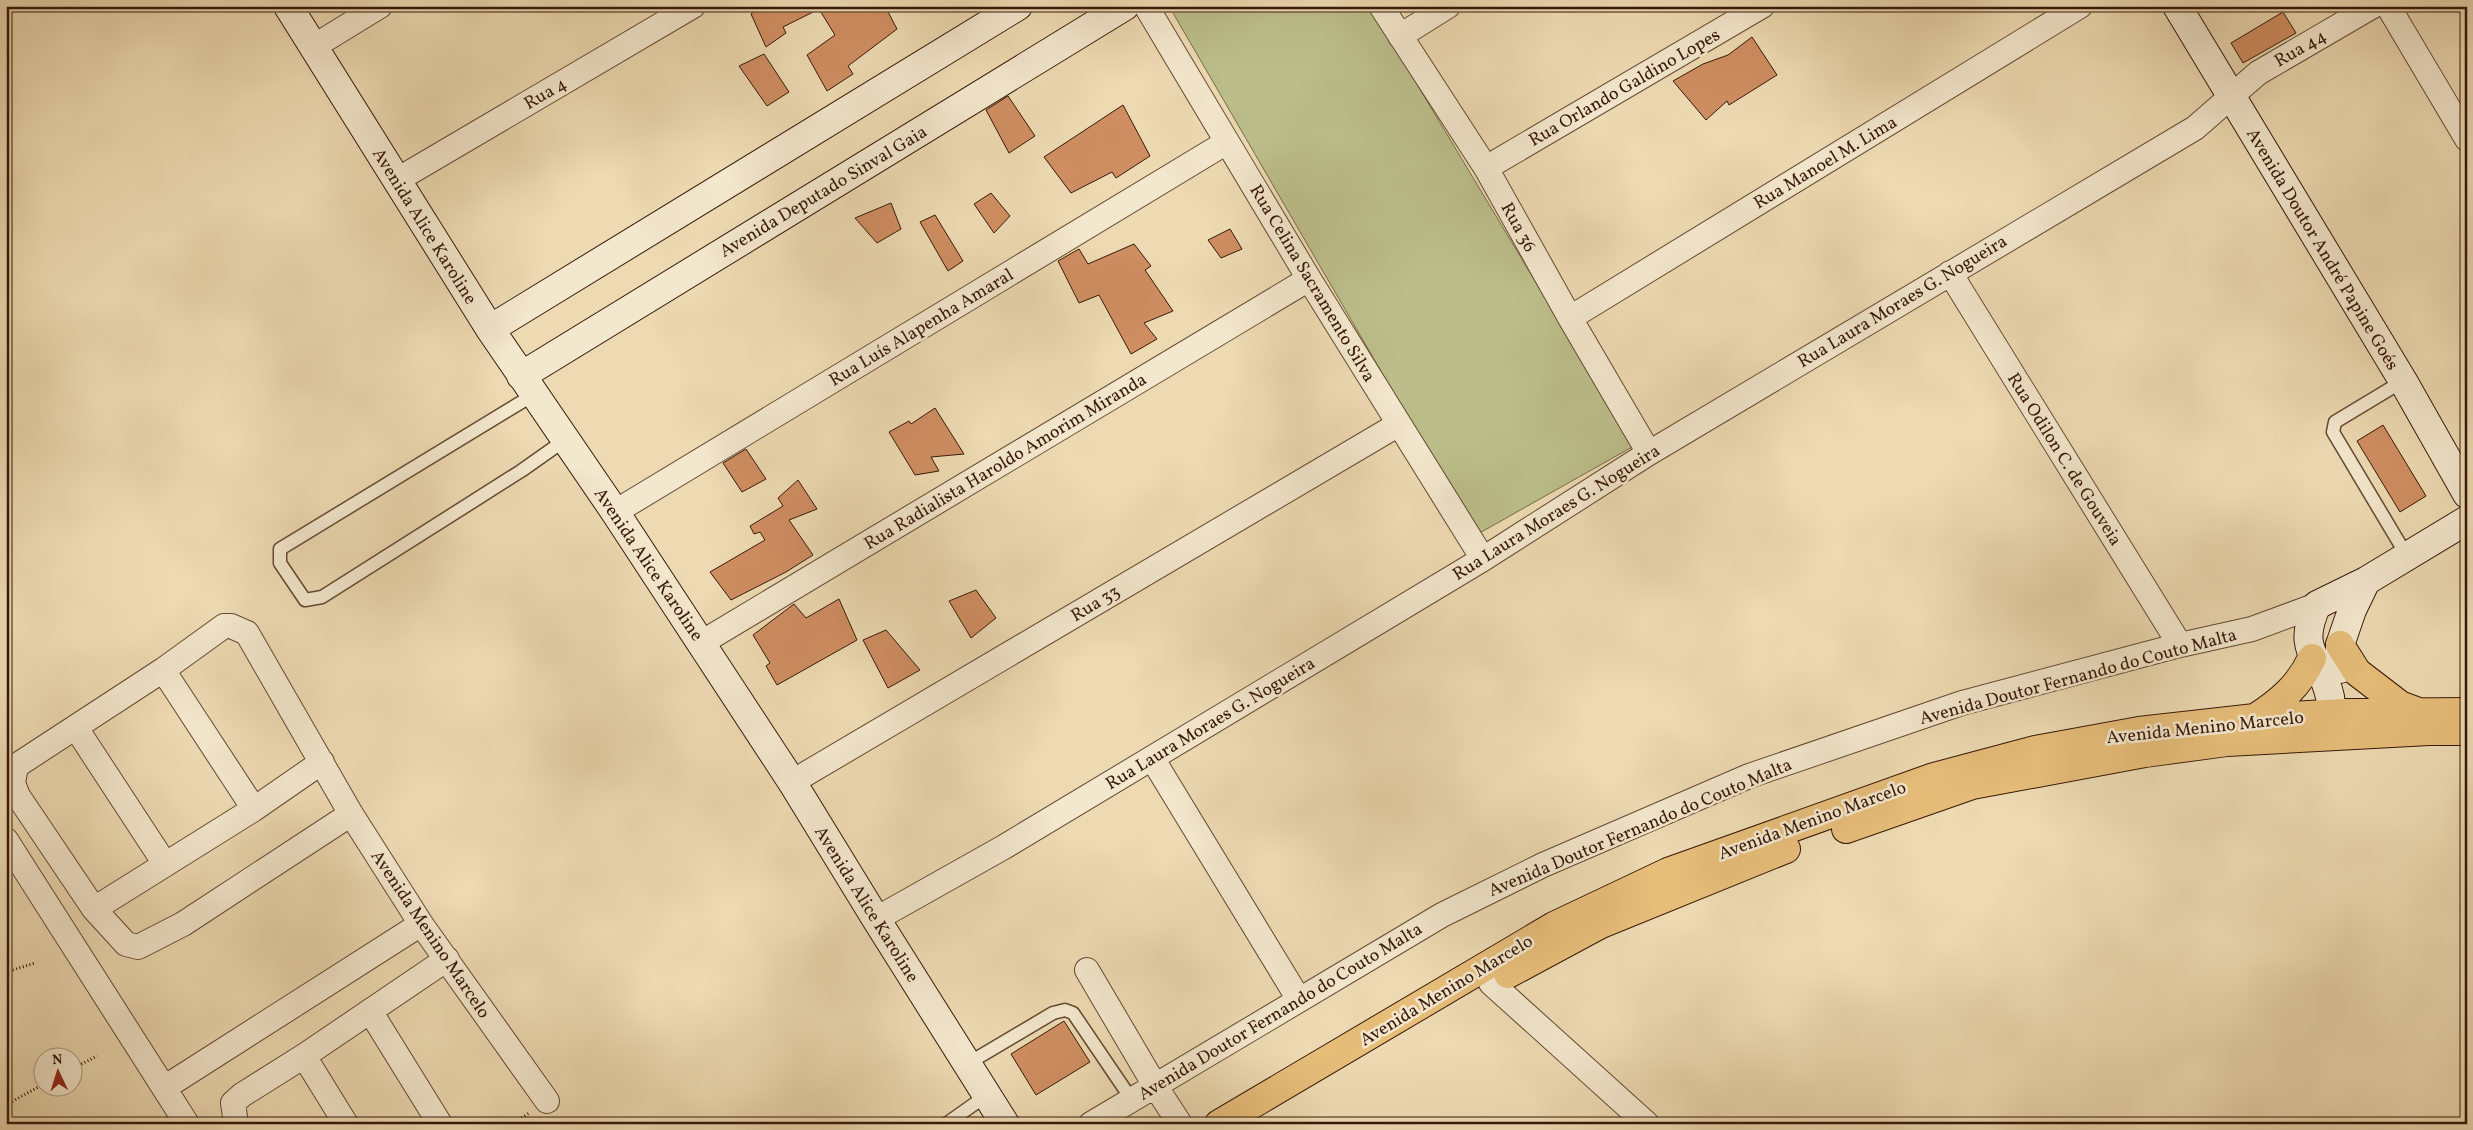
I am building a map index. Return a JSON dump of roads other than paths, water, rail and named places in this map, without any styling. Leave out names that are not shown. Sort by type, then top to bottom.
[{"type":"main road","points":[[2340,645],[2357,672],[2400,705],[2420,712]]},
{"type":"main road","points":[[2255,718],[2275,706],[2304,676],[2312,658]]},
{"type":"main road","name":"Avenida Menino Marcelo","points":[[1253,1124],[1491,983],[1601,924],[1769,855],[1972,785],[2163,750],[2227,742],[2337,724],[2420,712],[2467,712]]},
{"type":"main road","name":"Avenida Menino Marcelo","points":[[1219,1124],[1554,926],[1668,872],[1934,777],[2026,752],[2139,731],[2255,718],[2467,731]]},
{"type":"street","name":"Avenida Alice Karoline","points":[[288,6],[527,386],[615,512],[792,782],[876,920],[1005,1124]]},
{"type":"street","points":[[313,47],[380,6]]},
{"type":"street","name":"Rua 4","points":[[397,180],[693,6]]},
{"type":"street","points":[[490,329],[1018,6]]},
{"type":"street","name":"Avenida Deputado Sinval Gaia","points":[[527,386],[1125,6]]},
{"type":"street","name":"Rua Celina Sacramento Silva","points":[[1146,6],[1309,279],[1483,559]]},
{"type":"street","name":"Rua 36","points":[[1381,6],[1486,168],[1570,318],[1649,453]]},
{"type":"street","points":[[1400,36],[1448,6]]},
{"type":"street","name":"Rua Orlando Galdino Lopes","points":[[1486,168],[1762,6]]},
{"type":"street","name":"Rua Manoel M. Lima","points":[[1570,318],[2080,6]]},
{"type":"street","name":"Avenida Doutor André Papine Goés","points":[[2177,6],[2404,381],[2467,494]]},
{"type":"street","name":"Rua 44","points":[[2231,96],[2258,73],[2373,6]]},
{"type":"street","points":[[2388,6],[2467,139]]},
{"type":"street","name":"Rua Laura Moraes G. Nogueira","points":[[876,920],[1004,847],[1483,559],[1649,453],[1950,272],[2195,128],[2231,96]]},
{"type":"street","name":"Rua Luís Alapenha Amaral","points":[[615,512],[1227,142]]},
{"type":"street","name":"Rua Odilon C. de Gouveia","points":[[1950,272],[2180,645]]},
{"type":"street","name":"Rua Radialista Haroldo Amorim Miranda","points":[[701,643],[1309,279]]},
{"type":"street","name":"Rua 33","points":[[792,782],[1399,424]]},
{"type":"street","name":"Avenida Doutor Fernando do Couto Malta","points":[[1091,1124],[1298,998],[1442,915],[1543,865],[1749,776],[1962,703],[2180,645],[2252,629],[2317,605],[2366,581],[2467,520]]},
{"type":"street","points":[[2337,724],[2340,645],[2352,610],[2366,581]]},
{"type":"street","points":[[2317,605],[2307,631],[2312,658],[2322,672],[2337,724]]},
{"type":"street","name":"Avenida Menino Marcelo","points":[[163,670],[224,626],[231,626],[247,633],[351,814],[421,924],[448,959],[547,1101]]},
{"type":"street","points":[[254,809],[163,670],[16,766],[13,783],[18,796],[94,909],[126,944],[138,947],[183,924],[351,814]]},
{"type":"street","points":[[76,728],[165,864]]},
{"type":"street","points":[[1152,758],[1298,998]]},
{"type":"street","points":[[94,909],[254,809],[322,762]]},
{"type":"street","points":[[6,840],[187,1124]]},
{"type":"street","points":[[164,1088],[421,924]]},
{"type":"street","points":[[236,1124],[233,1103],[238,1099],[448,959]]},
{"type":"street","points":[[1087,970],[1154,1084],[1180,1124]]},
{"type":"street","points":[[1491,983],[1647,1124]]},
{"type":"street","points":[[370,1011],[440,1124]]},
{"type":"street","points":[[304,1056],[346,1124]]},
{"type":"lane","points":[[2404,381],[2335,422],[2333,432],[2407,556]]},
{"type":"lane","points":[[527,386],[280,549],[280,563],[305,600],[322,598],[521,471],[565,440]]},
{"type":"lane","points":[[967,1064],[1053,1013],[1065,1010],[1073,1013],[1132,1100]]},
{"type":"lane","points":[[946,1124],[987,1095]]}]
